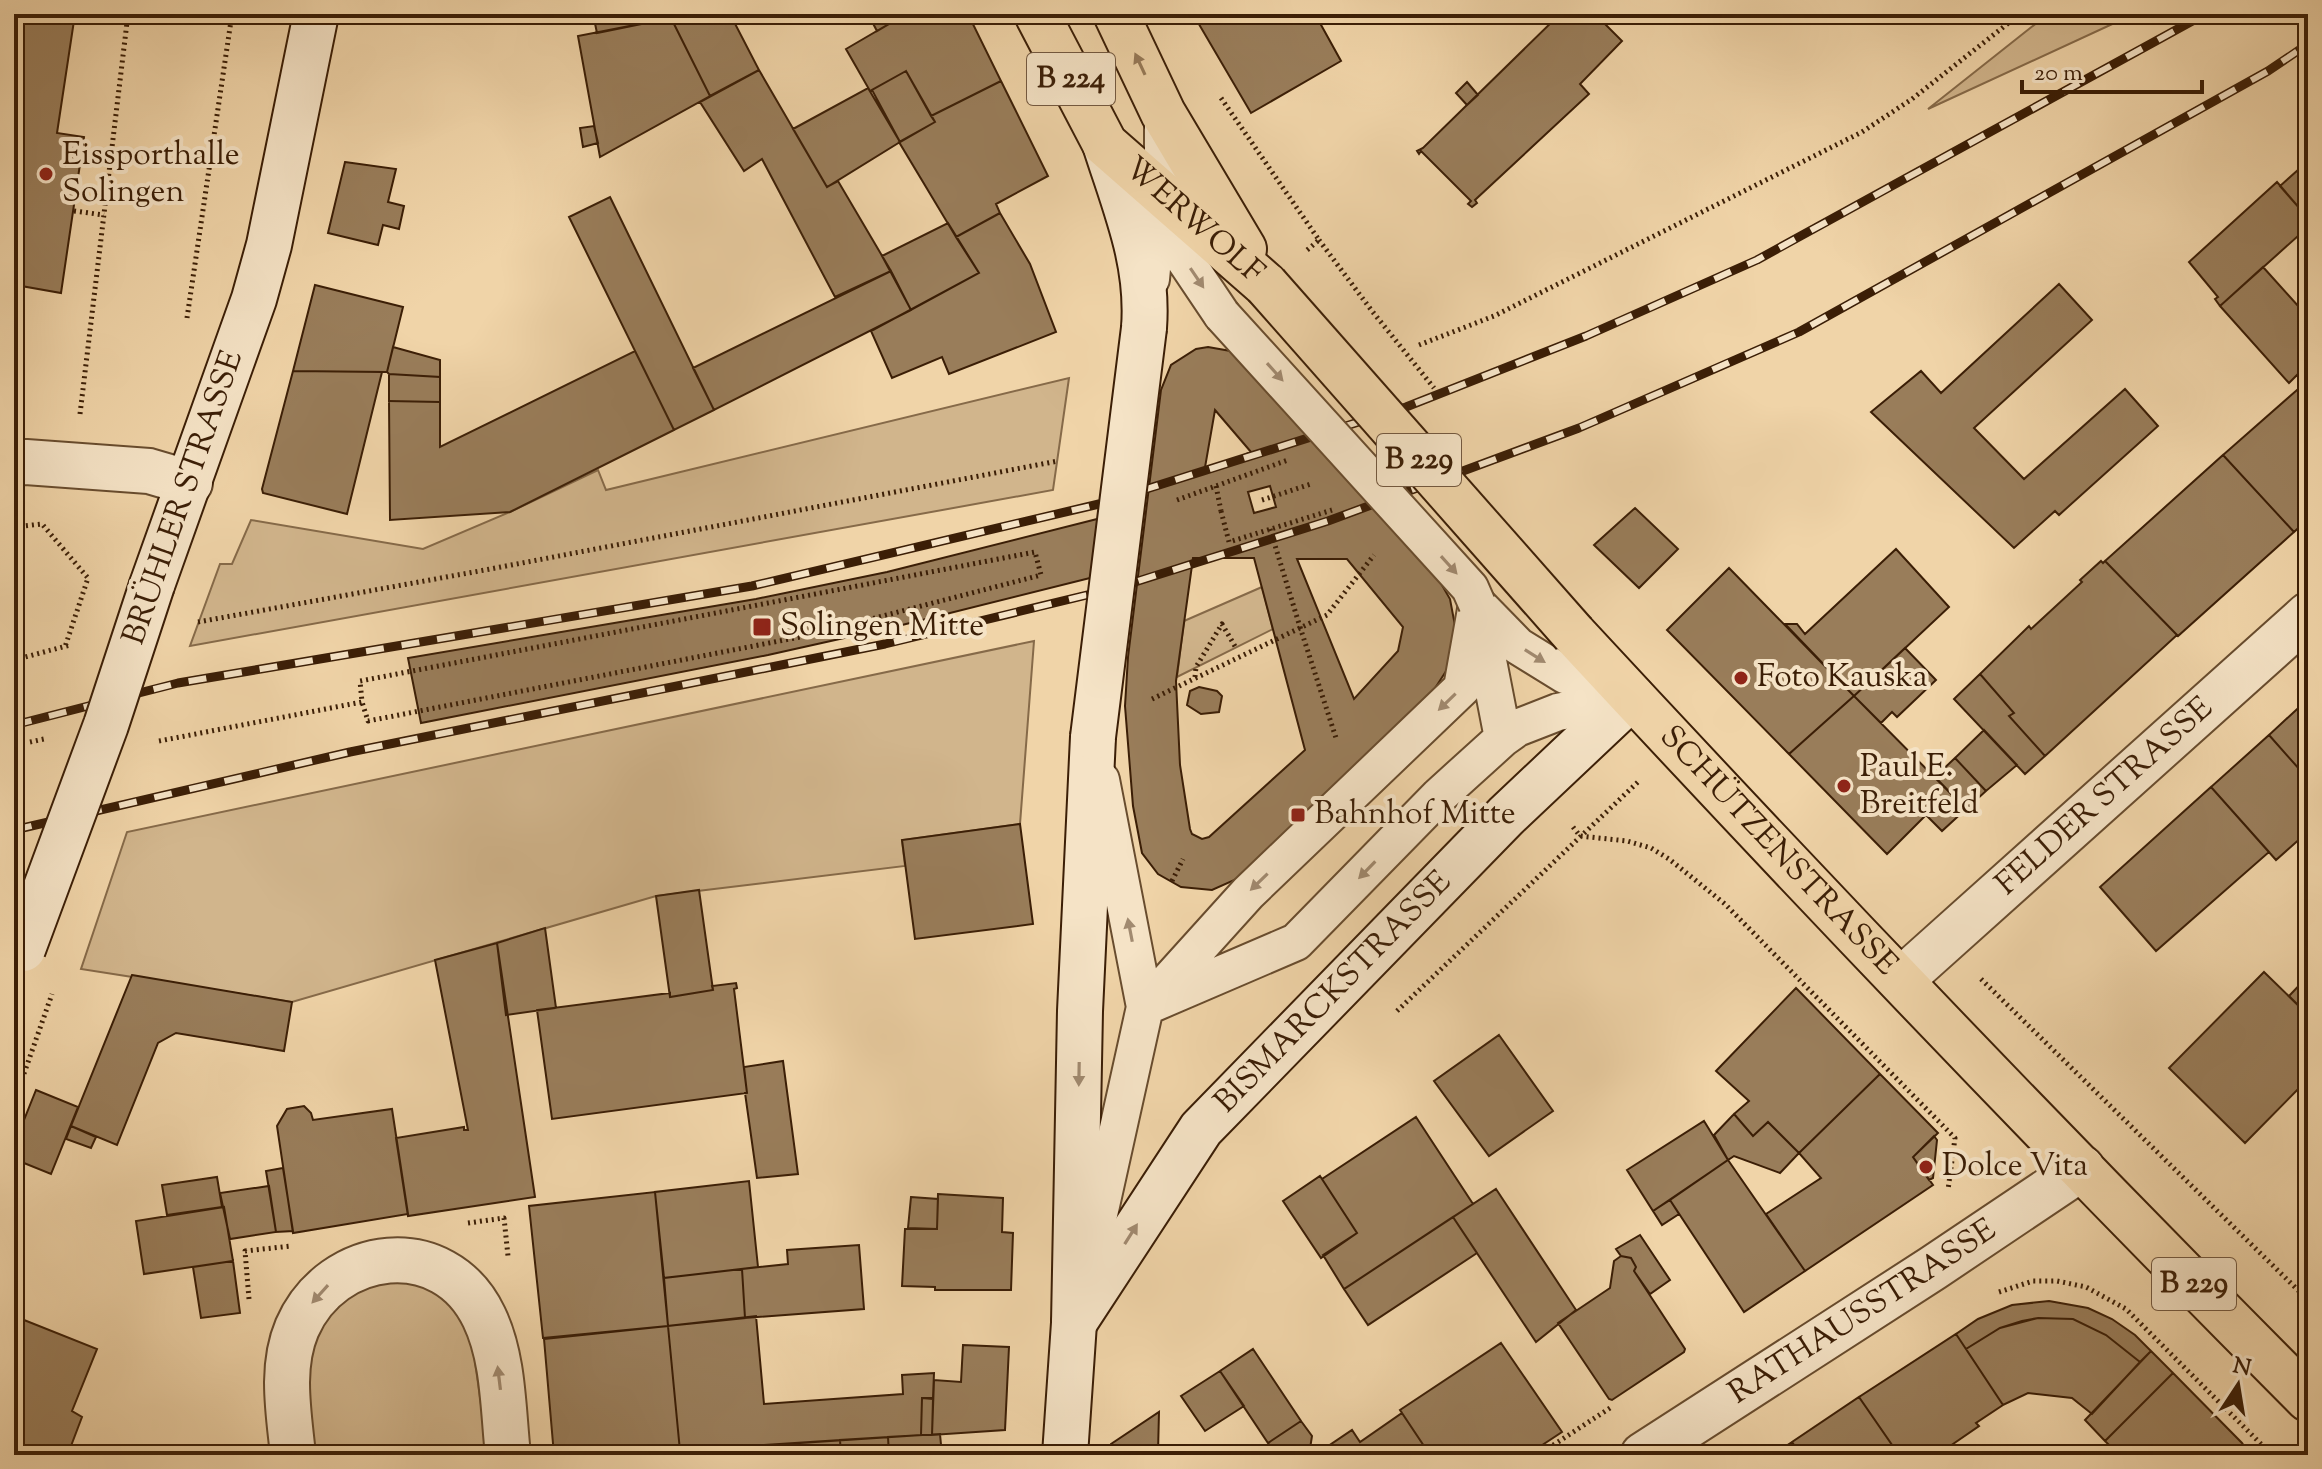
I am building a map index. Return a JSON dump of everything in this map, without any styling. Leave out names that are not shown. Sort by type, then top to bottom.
[{"type":"main road","name":"BRÜHLER STRASSE","points":[[18,960],[106,725],[262,272],[316,14]]},
{"type":"main road","name":"WERWOLF","points":[[1037,14],[1105,144],[1158,204],[1266,285]]},
{"type":"main road","name":"WERWOLF","points":[[1116,14],[1163,113],[1266,285]]},
{"type":"main road","name":"BISMARCKSTRASSE","points":[[1065,1455],[1074,1323],[1080,1011],[1093,737],[1144,328],[1145,278],[1105,144]]},
{"type":"main road","name":"SCHÜTZENSTRASSE","points":[[1266,285],[1632,697],[2082,1168],[2308,1399]]},
{"type":"main road","points":[[14,463],[149,471],[190,483]]},
{"type":"main road","name":"FELDER STRASSE","points":[[1901,980],[2308,615]]},
{"type":"main road","name":"BISMARCKSTRASSE","points":[[1074,1323],[1201,1129],[1537,786],[1632,697]]},
{"type":"main road","name":"RATHAUSSTRASSE","points":[[1643,1455],[2082,1168]]},
{"type":"main road","points":[[293,1455],[288,1366],[297,1329],[307,1309],[327,1285],[356,1267],[380,1261],[410,1261],[434,1268],[454,1279],[471,1295],[484,1315],[497,1357],[508,1455]]},
{"type":"lane","points":[[1144,328],[1163,153],[1163,113]]},
{"type":"lane","points":[[1158,204],[1222,315],[1470,588],[1477,604],[1503,738]]},
{"type":"lane","points":[[1477,604],[1518,646],[1565,675],[1632,697]]},
{"type":"lane","points":[[1074,1323],[1145,1007],[1248,893],[1462,688],[1477,604]]},
{"type":"lane","points":[[1145,1007],[1296,942],[1439,796],[1517,728],[1558,712],[1632,697]]},
{"type":"lane","name":"BISMARCKSTRASSE","points":[[1093,737],[1145,1007]]},
{"type":"path","points":[[70,466],[81,411],[128,14]]},
{"type":"path","points":[[185,330],[232,14]]},
{"type":"path","points":[[1419,345],[1494,316],[1862,132],[1912,99],[2020,14]]},
{"type":"path","points":[[74,211],[104,215]]},
{"type":"path","points":[[1167,503],[1301,456]]},
{"type":"path","points":[[197,622],[1058,461]]},
{"type":"path","points":[[1262,500],[1320,482]]},
{"type":"path","points":[[1216,486],[1229,542],[1341,508]]},
{"type":"path","points":[[14,527],[42,524],[88,578],[67,646],[14,660]]},
{"type":"path","points":[[1270,529],[1340,750]]},
{"type":"path","points":[[1035,552],[1041,575],[805,636],[434,709],[368,721],[362,702],[360,681],[1035,552]]},
{"type":"path","points":[[1149,700],[1327,615],[1374,555]]},
{"type":"path","points":[[1195,678],[1196,667],[1222,624],[1236,648]]},
{"type":"path","points":[[159,741],[362,702]]},
{"type":"path","points":[[1390,1018],[1580,836],[1627,841],[1651,848],[1725,904],[1955,1138],[1950,1189],[1940,1195]]},
{"type":"path","points":[[1943,942],[2308,1300]]},
{"type":"path","points":[[14,1102],[53,991]]},
{"type":"path","points":[[1993,1294],[2033,1281],[2057,1281],[2086,1287],[2126,1309],[2272,1455]]},
{"type":"path","points":[[1538,1455],[1617,1404]]},
{"type":"shaded area","points":[[2048,14],[2134,14],[1928,109]]},
{"type":"shaded area","points":[[1069,378],[1053,490],[190,646],[220,564],[232,564],[251,520],[423,549],[598,470],[606,490]]},
{"type":"shaded area","points":[[1262,587],[1273,629],[1177,677],[1184,621]]},
{"type":"shaded area","points":[[1034,641],[1020,824],[902,840],[905,866],[656,896],[292,1002],[81,969],[127,832]]},
{"type":"shaded area","points":[[408,1277],[446,1295],[472,1340],[488,1455],[314,1455],[306,1350],[345,1288]]},
{"type":"building","name":"Eissporthalle Solingen","points":[[14,14],[75,14],[57,133],[84,137],[61,293],[21,286],[14,332]]},
{"type":"building","points":[[593,14],[669,14],[671,18],[597,33]]},
{"type":"building","points":[[669,14],[730,14],[759,70],[710,96]]},
{"type":"building","points":[[868,14],[906,14],[877,31]]},
{"type":"building","points":[[906,14],[968,14],[1001,81],[931,116],[906,71],[870,91],[846,49]]},
{"type":"building","points":[[1193,14],[1315,14],[1341,61],[1251,113]]},
{"type":"building","points":[[1560,14],[1595,14],[1622,41],[1580,84],[1589,94],[1475,200],[1477,203],[1472,207],[1468,204],[1471,201],[1421,151],[1419,154],[1417,151]]},
{"type":"building","points":[[671,18],[710,96],[600,157],[578,36]]},
{"type":"building","points":[[759,70],[827,187],[838,181],[891,271],[835,297],[762,159],[744,171],[700,102]]},
{"type":"building","points":[[906,71],[935,122],[900,142],[872,90]]},
{"type":"building","points":[[1001,81],[1048,176],[996,204],[1000,213],[956,237],[899,142],[935,122],[931,116]]},
{"type":"building","points":[[1467,82],[1478,95],[1467,105],[1456,93]]},
{"type":"building","points":[[868,88],[900,142],[827,187],[793,129]]},
{"type":"building","points":[[594,126],[598,143],[583,147],[580,128]]},
{"type":"building","points":[[2308,161],[2308,218],[2280,186]]},
{"type":"building","points":[[345,162],[396,169],[388,202],[404,206],[399,229],[383,225],[378,245],[328,233]]},
{"type":"building","points":[[2277,182],[2308,218],[2308,227],[2220,306],[2215,299],[2218,297],[2189,262]]},
{"type":"building","points":[[610,197],[714,410],[674,430],[569,217]]},
{"type":"building","points":[[1000,213],[1030,264],[1056,332],[949,374],[942,357],[892,378],[871,331],[979,273],[956,237]]},
{"type":"building","points":[[948,223],[979,273],[911,310],[882,256]]},
{"type":"building","points":[[2263,267],[2308,317],[2306,384],[2297,375],[2289,383],[2220,306]]},
{"type":"building","points":[[891,271],[911,310],[714,410],[693,368]]},
{"type":"building","points":[[2059,284],[2092,320],[1974,428],[2024,479],[2125,389],[2158,426],[2059,515],[2055,511],[2014,548],[1871,412],[1921,371],[1941,393]]},
{"type":"building","points":[[315,285],[403,307],[387,372],[293,371]]},
{"type":"building","points":[[393,347],[440,360],[440,377],[389,374]]},
{"type":"building","points":[[1208,347],[1236,352],[1435,573],[1450,599],[1456,631],[1450,665],[1430,696],[1239,878],[1212,890],[1181,887],[1158,874],[1142,853],[1133,806],[1125,706],[1128,657],[1161,390],[1171,365],[1196,349]],"holes":[[[1215,410],[1251,452],[1204,473]],[[1193,558],[1254,558],[1305,750],[1209,837],[1202,839],[1192,834],[1190,829],[1180,765],[1176,681]],[[1297,559],[1347,559],[1403,627],[1398,651],[1354,699]]]},
{"type":"building","points":[[635,351],[674,430],[510,512],[390,520],[389,401],[440,402],[440,447]]},
{"type":"building","points":[[293,371],[382,372],[347,514],[263,493]]},
{"type":"building","points":[[389,374],[440,377],[440,402],[389,401]]},
{"type":"building","points":[[2305,383],[2308,386],[2308,519],[2294,532],[2223,455]]},
{"type":"building","points":[[2223,455],[2294,532],[2178,636],[2105,561]]},
{"type":"building","points":[[1270,486],[1276,507],[1254,513],[1248,492]]},
{"type":"building","points":[[1635,508],[1678,549],[1639,588],[1594,545]]},
{"type":"building","points":[[1101,518],[1114,572],[768,655],[421,723],[408,658],[756,599],[887,572]]},
{"type":"building","points":[[1896,549],[1949,607],[1854,696],[1785,624],[1797,624],[1805,634]]},
{"type":"building","points":[[2101,561],[2105,561],[2177,635],[2045,756],[2009,716],[2014,713],[1980,674]]},
{"type":"building","points":[[1729,568],[1854,696],[1789,754],[1667,630]]},
{"type":"building","points":[[1905,648],[1936,680],[1897,717],[1892,712],[1881,723],[1854,696]]},
{"type":"building","points":[[1980,674],[2014,713],[2009,716],[2045,756],[2025,774],[1954,699]]},
{"type":"building","points":[[1199,687],[1217,691],[1222,696],[1219,712],[1201,714],[1187,705],[1190,691]]},
{"type":"building","points":[[1854,696],[1966,809],[1942,831],[1926,815],[1887,854],[1789,754]]},
{"type":"building","points":[[2308,699],[2308,779],[2269,735]]},
{"type":"building","points":[[1984,730],[2017,765],[1986,791],[1955,758]]},
{"type":"building","points":[[2269,735],[2308,779],[2308,841],[2303,836],[2276,860],[2211,787]]},
{"type":"building","points":[[1955,758],[1986,791],[1966,809],[1935,777]]},
{"type":"building","points":[[2211,787],[2269,852],[2156,951],[2100,887]]},
{"type":"building","points":[[1020,824],[1033,924],[915,939],[902,840]]},
{"type":"building","points":[[699,890],[713,990],[670,997],[656,896]]},
{"type":"building","points":[[545,928],[556,1008],[506,1015],[497,943]]},
{"type":"building","points":[[497,943],[535,1197],[408,1216],[396,1138],[464,1127],[468,1130],[435,960]]},
{"type":"building","points":[[2264,972],[2308,1015],[2308,1079],[2245,1143],[2169,1068]]},
{"type":"building","points":[[132,975],[292,1002],[284,1051],[176,1033],[158,1043],[117,1145],[71,1126]]},
{"type":"building","points":[[2308,976],[2308,1015],[2289,996]]},
{"type":"building","points":[[736,983],[737,988],[734,989],[747,1093],[552,1119],[537,1010],[670,993],[670,997]]},
{"type":"building","points":[[1796,988],[1880,1074],[1799,1153],[1768,1122],[1753,1136],[1734,1114],[1749,1101],[1716,1071]]},
{"type":"building","points":[[1499,1035],[1553,1111],[1489,1156],[1434,1081]]},
{"type":"building","points":[[783,1061],[798,1174],[757,1178],[744,1067]]},
{"type":"building","points":[[1880,1074],[1938,1133],[1913,1157],[1933,1185],[1805,1271],[1766,1214],[1821,1178],[1799,1153]]},
{"type":"building","points":[[36,1090],[78,1107],[51,1174],[14,1159],[14,1145]]},
{"type":"building","points":[[304,1106],[313,1120],[392,1109],[408,1214],[293,1233],[277,1126],[287,1109]]},
{"type":"building","points":[[1734,1114],[1753,1136],[1768,1122],[1799,1153],[1780,1173],[1734,1156],[1728,1160],[1714,1135]]},
{"type":"building","points":[[1416,1117],[1473,1204],[1344,1289],[1323,1255],[1357,1233],[1322,1179]]},
{"type":"building","points":[[1704,1121],[1728,1160],[1653,1211],[1627,1170]]},
{"type":"building","points":[[71,1126],[96,1137],[91,1148],[66,1139]]},
{"type":"building","points":[[1934,1136],[1937,1140],[1933,1178],[1929,1180],[1913,1157]]},
{"type":"building","points":[[1728,1160],[1805,1271],[1744,1312],[1670,1200]]},
{"type":"building","points":[[283,1168],[293,1231],[276,1232],[266,1171]]},
{"type":"building","points":[[1320,1176],[1357,1233],[1321,1258],[1283,1201]]},
{"type":"building","points":[[217,1177],[222,1207],[167,1215],[162,1185]]},
{"type":"building","points":[[749,1181],[758,1267],[664,1278],[655,1192]]},
{"type":"building","points":[[269,1186],[276,1232],[230,1239],[220,1193]]},
{"type":"building","points":[[1496,1189],[1576,1310],[1536,1342],[1453,1217]]},
{"type":"building","points":[[655,1192],[668,1326],[543,1338],[529,1206]]},
{"type":"building","points":[[938,1194],[1003,1198],[1002,1232],[1013,1233],[1011,1290],[935,1290],[935,1287],[902,1286],[905,1229],[937,1229]]},
{"type":"building","points":[[911,1197],[938,1199],[937,1229],[908,1228]]},
{"type":"building","points":[[1670,1200],[1679,1214],[1662,1225],[1653,1211]]},
{"type":"building","points":[[224,1207],[233,1261],[144,1274],[136,1221]]},
{"type":"building","points":[[1453,1217],[1477,1253],[1368,1325],[1344,1289]]},
{"type":"building","points":[[1640,1235],[1670,1280],[1650,1294],[1634,1271],[1636,1267],[1631,1258],[1621,1256],[1616,1249]]},
{"type":"building","points":[[859,1245],[864,1309],[745,1318],[742,1269],[788,1264],[787,1250]]},
{"type":"building","points":[[1621,1256],[1631,1258],[1636,1267],[1634,1271],[1685,1349],[1612,1400],[1558,1323],[1610,1288],[1614,1261]]},
{"type":"building","points":[[233,1261],[240,1313],[201,1318],[193,1267]]},
{"type":"building","points":[[742,1269],[745,1318],[668,1326],[664,1278]]},
{"type":"building","points":[[2049,1301],[2088,1308],[2112,1319],[2151,1351],[2140,1362],[2106,1335],[2073,1319],[2022,1321],[2000,1328],[1966,1349],[1956,1334],[1978,1319],[2012,1305]]},
{"type":"building","points":[[14,1316],[97,1349],[72,1411],[82,1417],[71,1446],[76,1451],[74,1455],[14,1455]]},
{"type":"building","points":[[756,1316],[764,1404],[903,1394],[902,1375],[934,1373],[933,1398],[922,1398],[921,1435],[680,1451],[668,1326]]},
{"type":"building","points":[[2038,1318],[2073,1319],[2106,1335],[2140,1362],[2092,1414],[2072,1398],[2028,1393],[2003,1405],[1966,1349],[2000,1328]]},
{"type":"building","points":[[668,1326],[680,1451],[634,1455],[554,1455],[544,1339]]},
{"type":"building","points":[[1956,1334],[2003,1405],[1937,1455],[1934,1452],[1929,1455],[1899,1455],[1859,1397]]},
{"type":"building","points":[[1501,1343],[1562,1432],[1527,1455],[1430,1455],[1400,1410]]},
{"type":"building","points":[[963,1345],[1009,1347],[1005,1430],[932,1435],[934,1380],[961,1382]]},
{"type":"building","points":[[1253,1349],[1301,1421],[1268,1443],[1220,1371]]},
{"type":"building","points":[[2151,1351],[2173,1373],[2105,1441],[2085,1420]]},
{"type":"building","points":[[1220,1371],[1244,1406],[1205,1431],[1181,1396]]},
{"type":"building","points":[[2173,1373],[2242,1443],[2244,1446],[2234,1455],[2119,1455],[2105,1441]]},
{"type":"building","points":[[1859,1397],[1899,1455],[1801,1455],[1792,1442]]},
{"type":"building","points":[[922,1398],[933,1399],[932,1435],[921,1435]]},
{"type":"building","points":[[1159,1412],[1158,1453],[1111,1455],[1111,1444]]},
{"type":"building","points":[[1402,1413],[1430,1455],[1318,1453],[1352,1430],[1360,1442]]},
{"type":"building","points":[[1301,1421],[1312,1436],[1309,1455],[1276,1455],[1268,1443]]},
{"type":"building","points":[[940,1434],[942,1455],[889,1455],[888,1437]]},
{"type":"building","points":[[888,1437],[889,1455],[841,1455],[840,1440]]},
{"type":"building","points":[[840,1440],[841,1455],[766,1455],[765,1445]]},
{"type":"building","points":[[1792,1442],[1801,1455],[1772,1455]]},
{"type":"building","points":[[765,1445],[766,1455],[728,1455],[728,1448]]},
{"type":"railway","points":[[14,725],[178,683],[752,586],[1099,504],[1406,407],[1586,336],[1757,260],[2205,14]]},
{"type":"railway","points":[[14,830],[350,752],[885,644],[1116,588],[1328,521],[1579,428],[1799,332],[2268,71],[2308,44]]},
{"type":"place","name":"Eissporthalle Solingen","points":[[46,174]]},
{"type":"place","name":"Solingen Mitte","points":[[762,627]]},
{"type":"place","name":"Foto Kauska","points":[[1741,678]]},
{"type":"place","name":"Paul E. Breitfeld","points":[[1844,786]]},
{"type":"place","name":"Bahnhof Mitte","points":[[1298,815]]},
{"type":"place","name":"Dolce Vita","points":[[1926,1167]]}]
